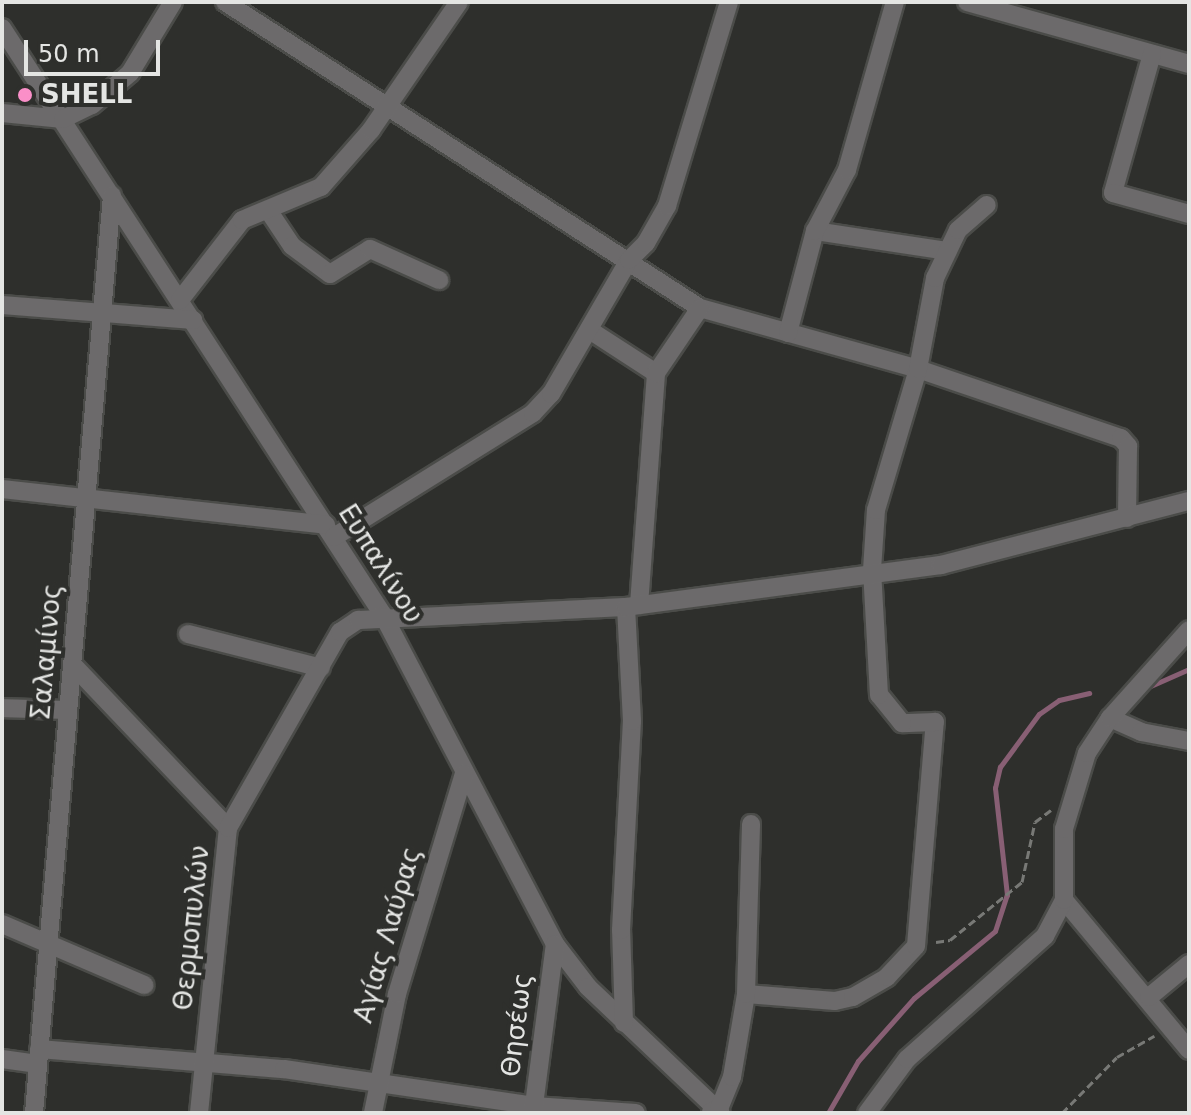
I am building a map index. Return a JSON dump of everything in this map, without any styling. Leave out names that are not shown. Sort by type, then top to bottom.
[{"type":"street","points":[[2,113],[63,119],[92,105],[130,73],[173,2]]},
{"type":"street","points":[[225,2],[700,308],[918,369],[1121,438],[1128,446],[1127,518]]},
{"type":"street","points":[[180,300],[242,220],[321,187],[387,106],[459,2]]},
{"type":"street","points":[[2,489],[330,531],[533,413],[591,331],[629,260],[646,243],[667,206],[729,2]]},
{"type":"street","points":[[788,333],[815,231],[840,190],[895,2]]},
{"type":"street","points":[[967,2],[1019,9],[1189,64]]},
{"type":"street","name":"Ευπαλίνου","points":[[2,28],[383,615],[555,944],[624,1023],[716,1112]]},
{"type":"street","points":[[1152,54],[1113,193],[1189,214]]},
{"type":"street","name":"Σαλαμίνος","points":[[34,1113],[112,195]]},
{"type":"street","points":[[746,994],[835,1001],[853,997],[887,977],[916,946],[935,722],[902,723],[879,695],[872,570],[876,510],[918,369],[935,278],[958,230],[987,205]]},
{"type":"street","points":[[268,210],[292,246],[330,274],[370,249],[439,280]]},
{"type":"street","points":[[815,231],[947,251]]},
{"type":"street","points":[[2,305],[193,320]]},
{"type":"street","points":[[624,1023],[621,930],[632,721],[632,606],[656,373],[700,308]]},
{"type":"street","points":[[591,331],[656,373]]},
{"type":"street","name":"Θερμοπυλών","points":[[199,1113],[228,828],[340,632],[358,620],[383,615],[632,606],[872,570],[972,559],[1189,501]]},
{"type":"street","points":[[867,1113],[915,1052],[1035,950],[1064,900],[1064,829],[1087,753],[1110,718],[1189,630]]},
{"type":"street","points":[[188,634],[321,668]]},
{"type":"street","points":[[73,665],[228,828]]},
{"type":"street","points":[[2,708],[68,710]]},
{"type":"street","points":[[1110,718],[1141,732],[1189,741]]},
{"type":"street","name":"Αγίας Λαύρας","points":[[373,1113],[376,1079],[405,965],[464,774]]},
{"type":"street","points":[[716,1112],[732,1077],[746,994],[751,824]]},
{"type":"street","points":[[1064,900],[1149,997],[1189,1050]]},
{"type":"street","points":[[2,924],[144,985]]},
{"type":"street","name":"Θησέως","points":[[534,1110],[555,944]]},
{"type":"street","points":[[1149,997],[1189,964]]},
{"type":"street","points":[[2,1059],[39,1056],[205,1061],[376,1079],[534,1110],[636,1113]]},
{"type":"path","points":[[916,946],[950,940],[1022,882],[1035,822],[1073,793]]},
{"type":"path","points":[[1062,1113],[1117,1057],[1151,1036],[1173,1031]]},
{"type":"waterway","points":[[1146,688],[1189,669]]},
{"type":"waterway","points":[[828,1113],[858,1061],[914,998],[995,931],[1007,895],[995,788],[1000,767],[1039,714],[1059,700],[1089,693]]},
{"type":"place","name":"SHELL","points":[[25,95]]}]
